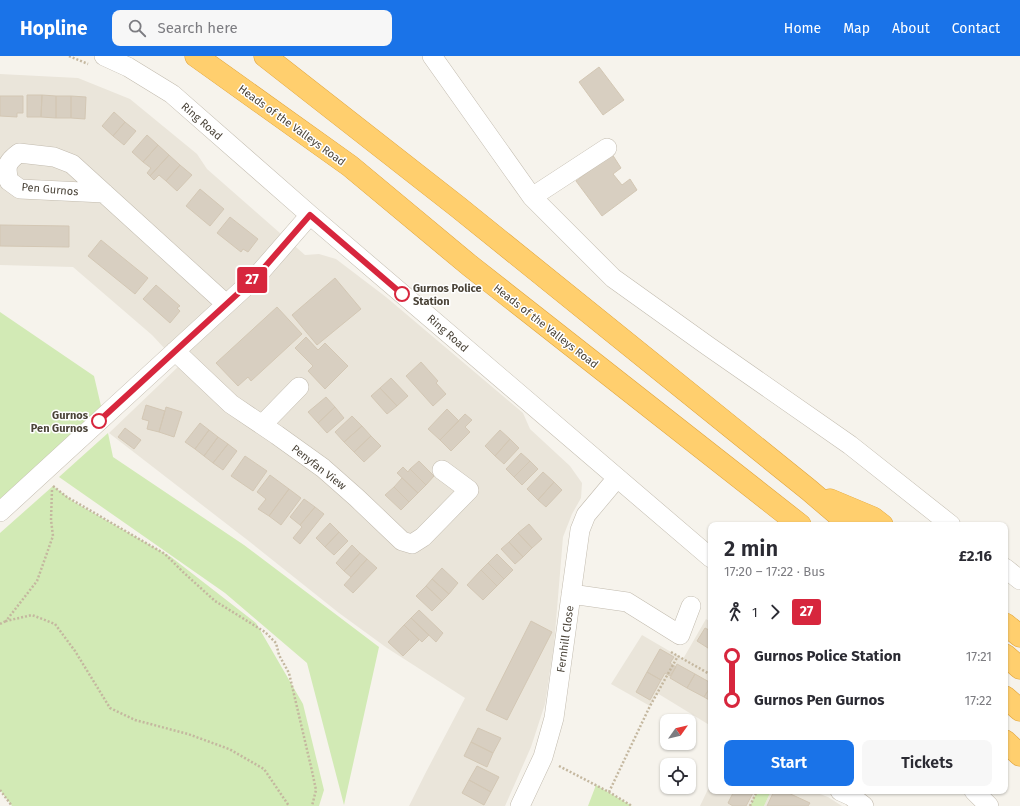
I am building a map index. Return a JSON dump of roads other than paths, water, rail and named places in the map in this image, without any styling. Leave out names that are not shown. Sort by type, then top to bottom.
[{"type":"highway","name":"Heads of the Valleys Road","points":[[196,56],[350,166],[469,265],[794,522]]},
{"type":"highway","points":[[265,56],[458,207],[809,490],[846,522]]},
{"type":"highway","points":[[809,490],[873,518],[878,522]]},
{"type":"highway","points":[[1008,626],[1020,636]]},
{"type":"highway","points":[[1008,658],[1020,668]]},
{"type":"highway","points":[[1008,700],[1020,710]]},
{"type":"highway","points":[[1008,744],[1020,755]]},
{"type":"street","name":"Ring Road","points":[[104,56],[128,67],[172,94],[310,215],[708,555]]},
{"type":"street","points":[[432,56],[532,197],[613,278],[850,445],[947,522]]},
{"type":"street","points":[[532,197],[607,148]]},
{"type":"street","points":[[104,193],[226,304]]},
{"type":"street","points":[[0,512],[48,480],[175,351],[256,277],[310,215]]},
{"type":"street","name":"Penyfan View","points":[[175,351],[231,404],[323,468],[402,541],[412,544],[423,537],[469,490],[442,470]]},
{"type":"street","points":[[262,425],[299,387]]},
{"type":"street","name":"Fernhill Close","points":[[520,806],[543,757],[554,718],[580,530],[586,514],[618,478]]},
{"type":"street","points":[[1008,570],[1020,580]]},
{"type":"street","points":[[571,594],[627,602],[680,635],[691,606]]},
{"type":"street","points":[[847,794],[864,806]]},
{"type":"street","points":[[977,794],[989,806]]},
{"type":"place","name":"Gurnos Police Station","points":[[402,294]]},
{"type":"place","name":"Gurnos Pen Gurnos","points":[[99,421]]}]
